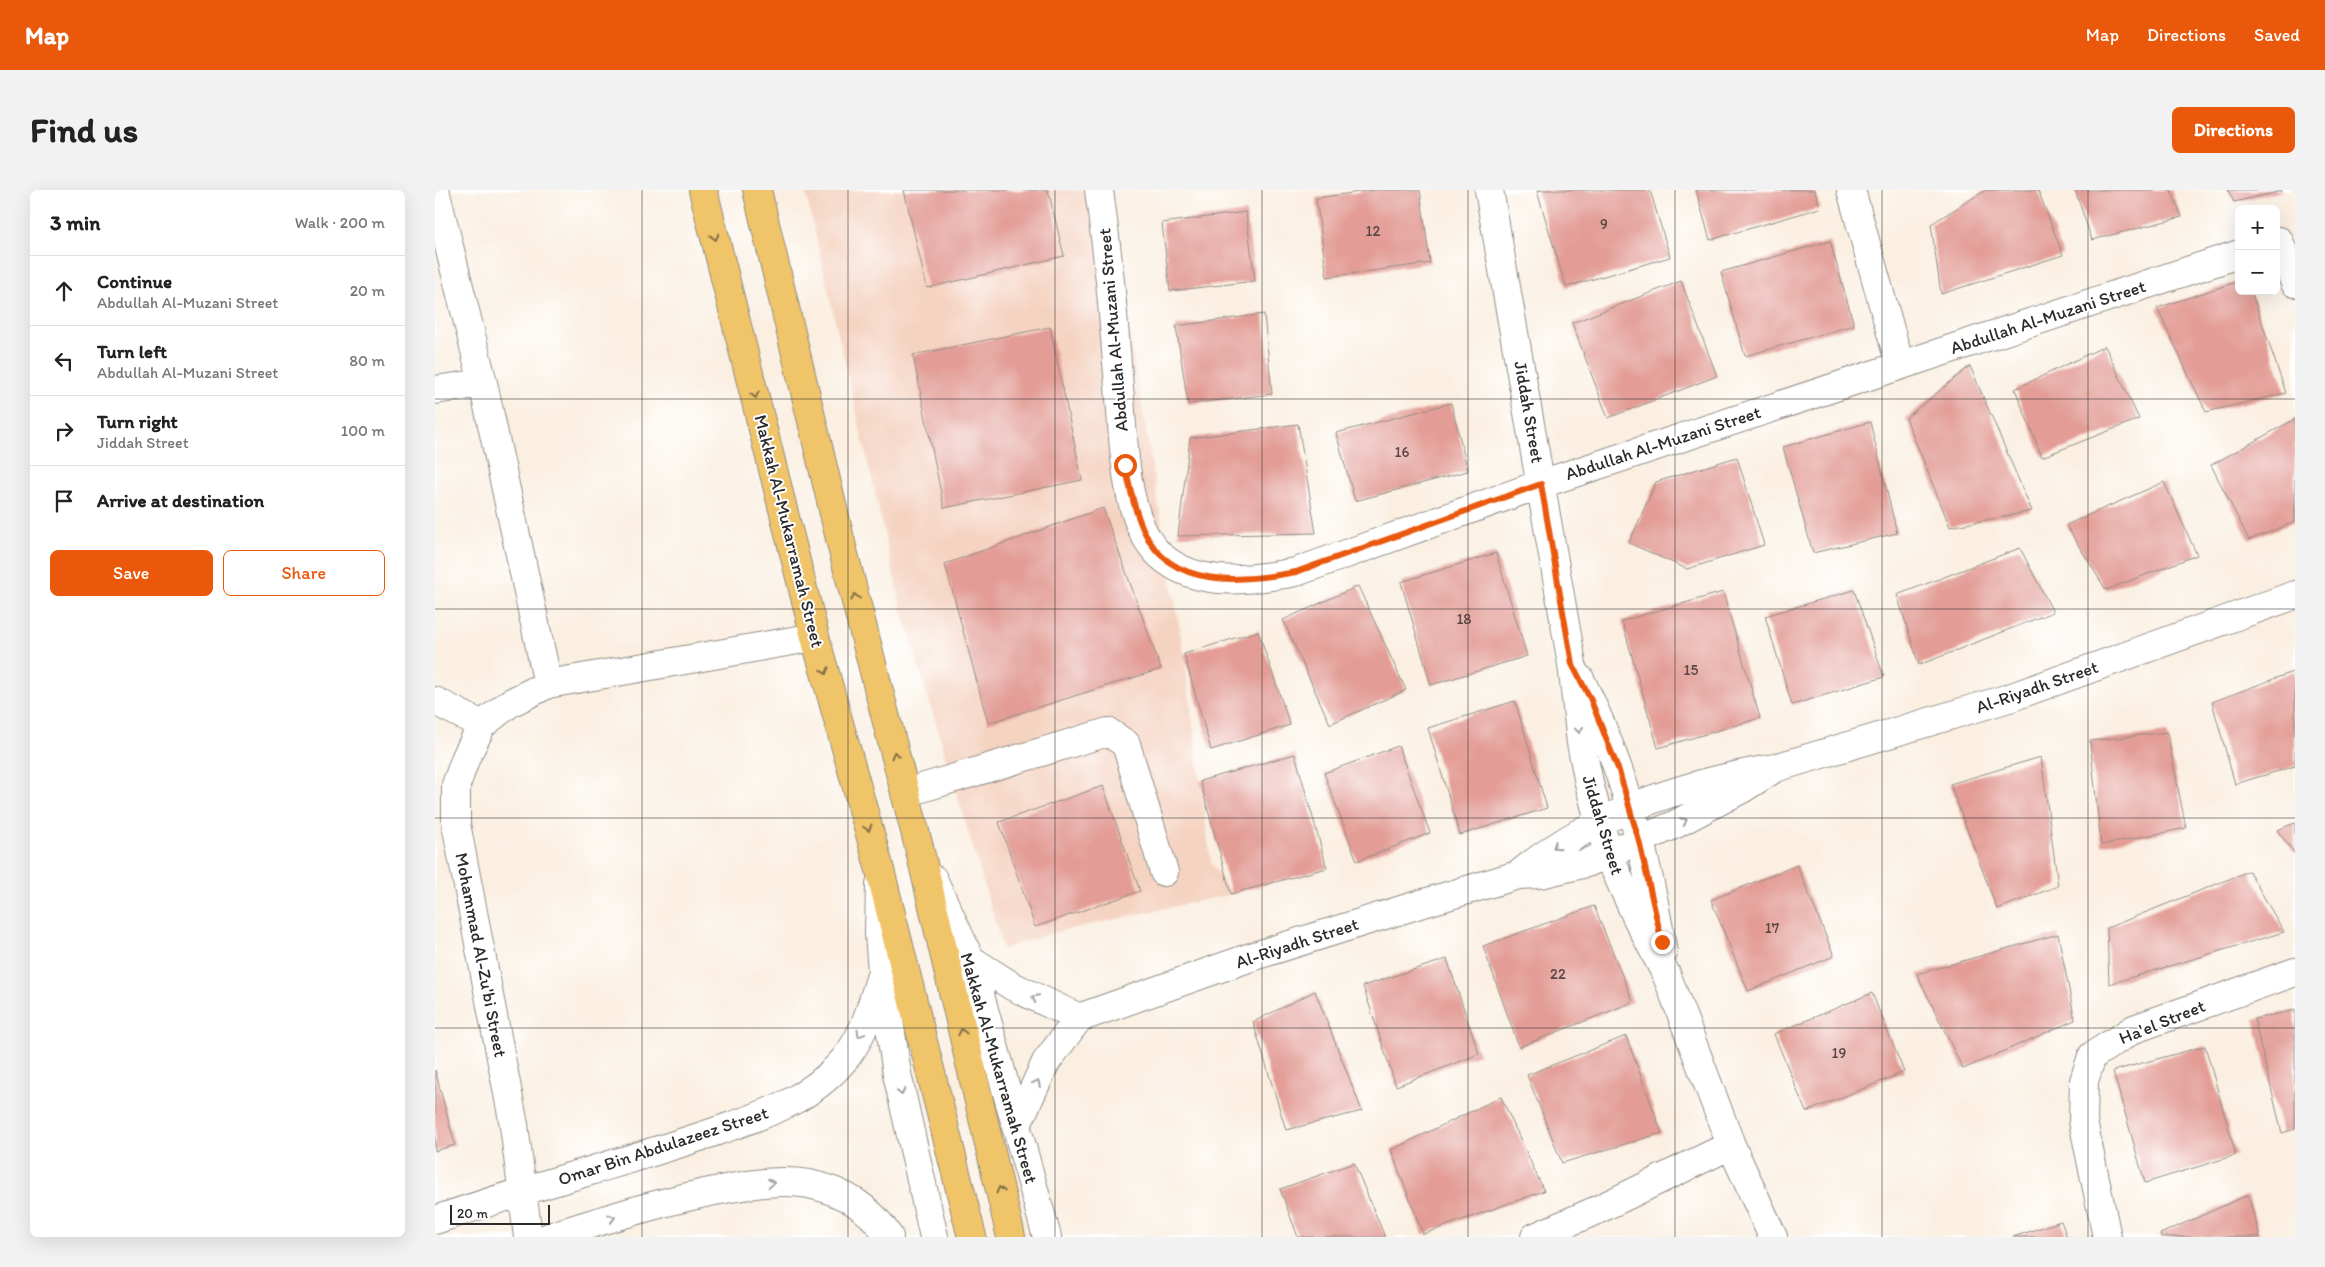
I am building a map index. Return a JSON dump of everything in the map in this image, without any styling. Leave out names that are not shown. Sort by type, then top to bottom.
[{"type":"main road","name":"Makkah Al-Mukarramah Street","points":[[703,190],[815,637],[880,870],[971,1237]]},
{"type":"main road","name":"Makkah Al-Mukarramah Street","points":[[757,190],[839,533],[919,847],[1011,1237]]},
{"type":"street","points":[[435,190],[483,383],[548,684]]},
{"type":"street","name":"Abdullah Al-Muzani Street","points":[[1099,190],[1111,287],[1125,465],[1134,507],[1144,533],[1160,555],[1177,568],[1201,576],[1231,580],[1255,579],[1296,572],[1541,484],[2235,255]]},
{"type":"street","name":"Jiddah Street","points":[[1489,190],[1572,664],[1581,744],[1598,822],[1608,854],[1636,916],[1667,976],[1731,1145],[1773,1237]]},
{"type":"street","points":[[1851,190],[1899,365]]},
{"type":"street","points":[[2284,240],[2295,283]]},
{"type":"street","points":[[435,390],[483,383]]},
{"type":"street","name":"Al-Riyadh Street","points":[[1518,875],[1556,845],[1598,822],[1629,808],[1701,784],[1775,768],[2009,698],[2295,595]]},
{"type":"street","points":[[435,701],[482,725],[510,704],[548,684],[815,637]]},
{"type":"street","name":"Jiddah Street","points":[[1572,664],[1605,734],[1629,808],[1655,908],[1667,976]]},
{"type":"street","name":"Mohammad Al-Zu'bi Street","points":[[482,725],[466,757],[456,785],[456,824],[514,1125],[527,1237]]},
{"type":"street","points":[[905,794],[1108,732],[1126,744],[1164,872]]},
{"type":"street","name":"Al-Riyadh Street","points":[[1079,1018],[1251,957],[1518,875],[1564,870],[1639,841],[1709,808],[1775,768]]},
{"type":"street","name":"Makkah Al-Mukarramah Street","points":[[919,847],[970,959],[1047,1237]]},
{"type":"street","name":"Makkah Al-Mukarramah Street","points":[[880,870],[879,934],[882,972],[897,1074],[935,1237]]},
{"type":"street","points":[[1564,870],[1585,875],[1605,885],[1622,899],[1636,916]]},
{"type":"street","points":[[970,959],[1012,986],[1079,1018],[1046,1062],[1016,1127]]},
{"type":"street","name":"Omar Bin Abdulazeez Street","points":[[435,1220],[523,1190],[675,1146],[770,1112],[802,1097],[820,1084],[844,1060],[865,1025],[882,972]]},
{"type":"street","name":"Ha'el Street","points":[[2107,1237],[2083,1121],[2084,1081],[2092,1056],[2134,1029],[2295,972]]},
{"type":"street","points":[[1535,1237],[1597,1210],[1731,1145]]},
{"type":"street","points":[[549,1237],[689,1196],[743,1186],[781,1182],[807,1184],[833,1191],[858,1203],[873,1216],[889,1237]]},
{"type":"shaded area","points":[[805,190],[1105,190],[1184,654],[1211,863],[1231,894],[1052,933],[1003,949],[902,610]]},
{"type":"building","points":[[904,190],[1048,190],[1064,256],[927,288]]},
{"type":"building","points":[[1374,190],[1420,190],[1430,263],[1327,277],[1316,198]]},
{"type":"building","points":[[1650,190],[1670,257],[1566,287],[1537,191]]},
{"type":"building","points":[[1696,190],[1815,190],[1820,208],[1710,240]]},
{"type":"building","points":[[1986,190],[2038,190],[2063,255],[1941,294],[1931,224]]},
{"type":"building","points":[[2075,190],[2171,190],[2182,217],[2092,240]]},
{"type":"building","points":[[2228,190],[2281,190],[2282,191],[2234,202]]},
{"type":"building","points":[[1246,212],[1255,281],[1170,291],[1162,223]]},
{"type":"building","points":[[1830,241],[1854,325],[1745,356],[1721,272]]},
{"type":"building","points":[[1681,281],[1717,376],[1608,418],[1572,323]]},
{"type":"building","points":[[2235,282],[2235,295],[2252,295],[2286,393],[2206,412],[2157,308]]},
{"type":"building","points":[[1264,314],[1272,394],[1188,404],[1176,326]]},
{"type":"building","points":[[1050,327],[1082,480],[944,508],[913,355]]},
{"type":"building","points":[[2105,346],[2139,419],[2042,457],[2015,389]]},
{"type":"building","points":[[1970,366],[2032,511],[1950,527],[1906,418]]},
{"type":"building","points":[[1451,403],[1468,471],[1355,501],[1336,433]]},
{"type":"building","points":[[2295,419],[2295,522],[2249,540],[2211,465]]},
{"type":"building","points":[[1870,422],[1897,533],[1813,553],[1783,447]]},
{"type":"building","points":[[1298,424],[1316,533],[1178,536],[1190,438]]},
{"type":"building","points":[[1737,457],[1764,545],[1687,569],[1629,543],[1656,482]]},
{"type":"building","points":[[2164,482],[2197,555],[2106,590],[2066,525]]},
{"type":"building","points":[[1103,508],[1161,669],[988,723],[945,564]]},
{"type":"building","points":[[2020,548],[2053,612],[1919,665],[1897,595]]},
{"type":"building","points":[[1496,553],[1527,656],[1431,685],[1401,582]]},
{"type":"building","points":[[1358,586],[1406,690],[1330,724],[1283,620]]},
{"type":"building","points":[[1854,590],[1884,677],[1792,705],[1765,616]]},
{"type":"building","points":[[1723,592],[1760,718],[1658,748],[1622,621]]},
{"type":"building","points":[[1258,631],[1290,725],[1211,750],[1184,654]]},
{"type":"building","points":[[2295,671],[2295,766],[2235,784],[2212,702]]},
{"type":"building","points":[[1515,701],[1547,808],[1460,835],[1428,728]]},
{"type":"building","points":[[2167,732],[2186,828],[2101,845],[2090,741]]},
{"type":"building","points":[[1398,746],[1430,833],[1357,861],[1324,773]]},
{"type":"building","points":[[1295,754],[1327,868],[1231,894],[1200,781]]},
{"type":"building","points":[[2041,757],[2058,886],[1997,909],[1950,784]]},
{"type":"building","points":[[1103,786],[1140,891],[1035,927],[999,822]]},
{"type":"building","points":[[2295,823],[2295,854],[2277,830]]},
{"type":"building","points":[[1797,865],[1834,956],[1748,991],[1711,900]]},
{"type":"building","points":[[2249,871],[2284,932],[2109,984],[2107,928]]},
{"type":"building","points":[[1594,906],[1633,1002],[1519,1047],[1483,946]]},
{"type":"building","points":[[2058,934],[2075,1020],[1963,1069],[1917,974]]},
{"type":"building","points":[[1447,959],[1479,1054],[1396,1086],[1363,986]]},
{"type":"building","points":[[1315,991],[1362,1111],[1286,1130],[1253,1022]]},
{"type":"building","points":[[1872,993],[1904,1072],[1806,1112],[1774,1034]]},
{"type":"building","points":[[2295,1010],[2295,1129],[2282,1133],[2254,1019]]},
{"type":"building","points":[[1626,1036],[1662,1133],[1562,1163],[1527,1075]]},
{"type":"building","points":[[2205,1046],[2236,1155],[2145,1183],[2113,1071]]},
{"type":"building","points":[[435,1070],[455,1145],[435,1151]]},
{"type":"building","points":[[1501,1097],[1544,1191],[1423,1234],[1391,1150]]},
{"type":"building","points":[[1354,1163],[1385,1237],[1298,1237],[1280,1189]]},
{"type":"building","points":[[2248,1195],[2260,1237],[2161,1237],[2160,1234]]},
{"type":"building","points":[[2061,1221],[2067,1237],[2013,1237]]},
{"type":"route","points":[[1125,465],[1134,507],[1144,533],[1160,555],[1177,568],[1201,576],[1231,580],[1255,579],[1296,572],[1541,484],[1572,664],[1590,698],[1619,771],[1639,841],[1662,942]]}]
